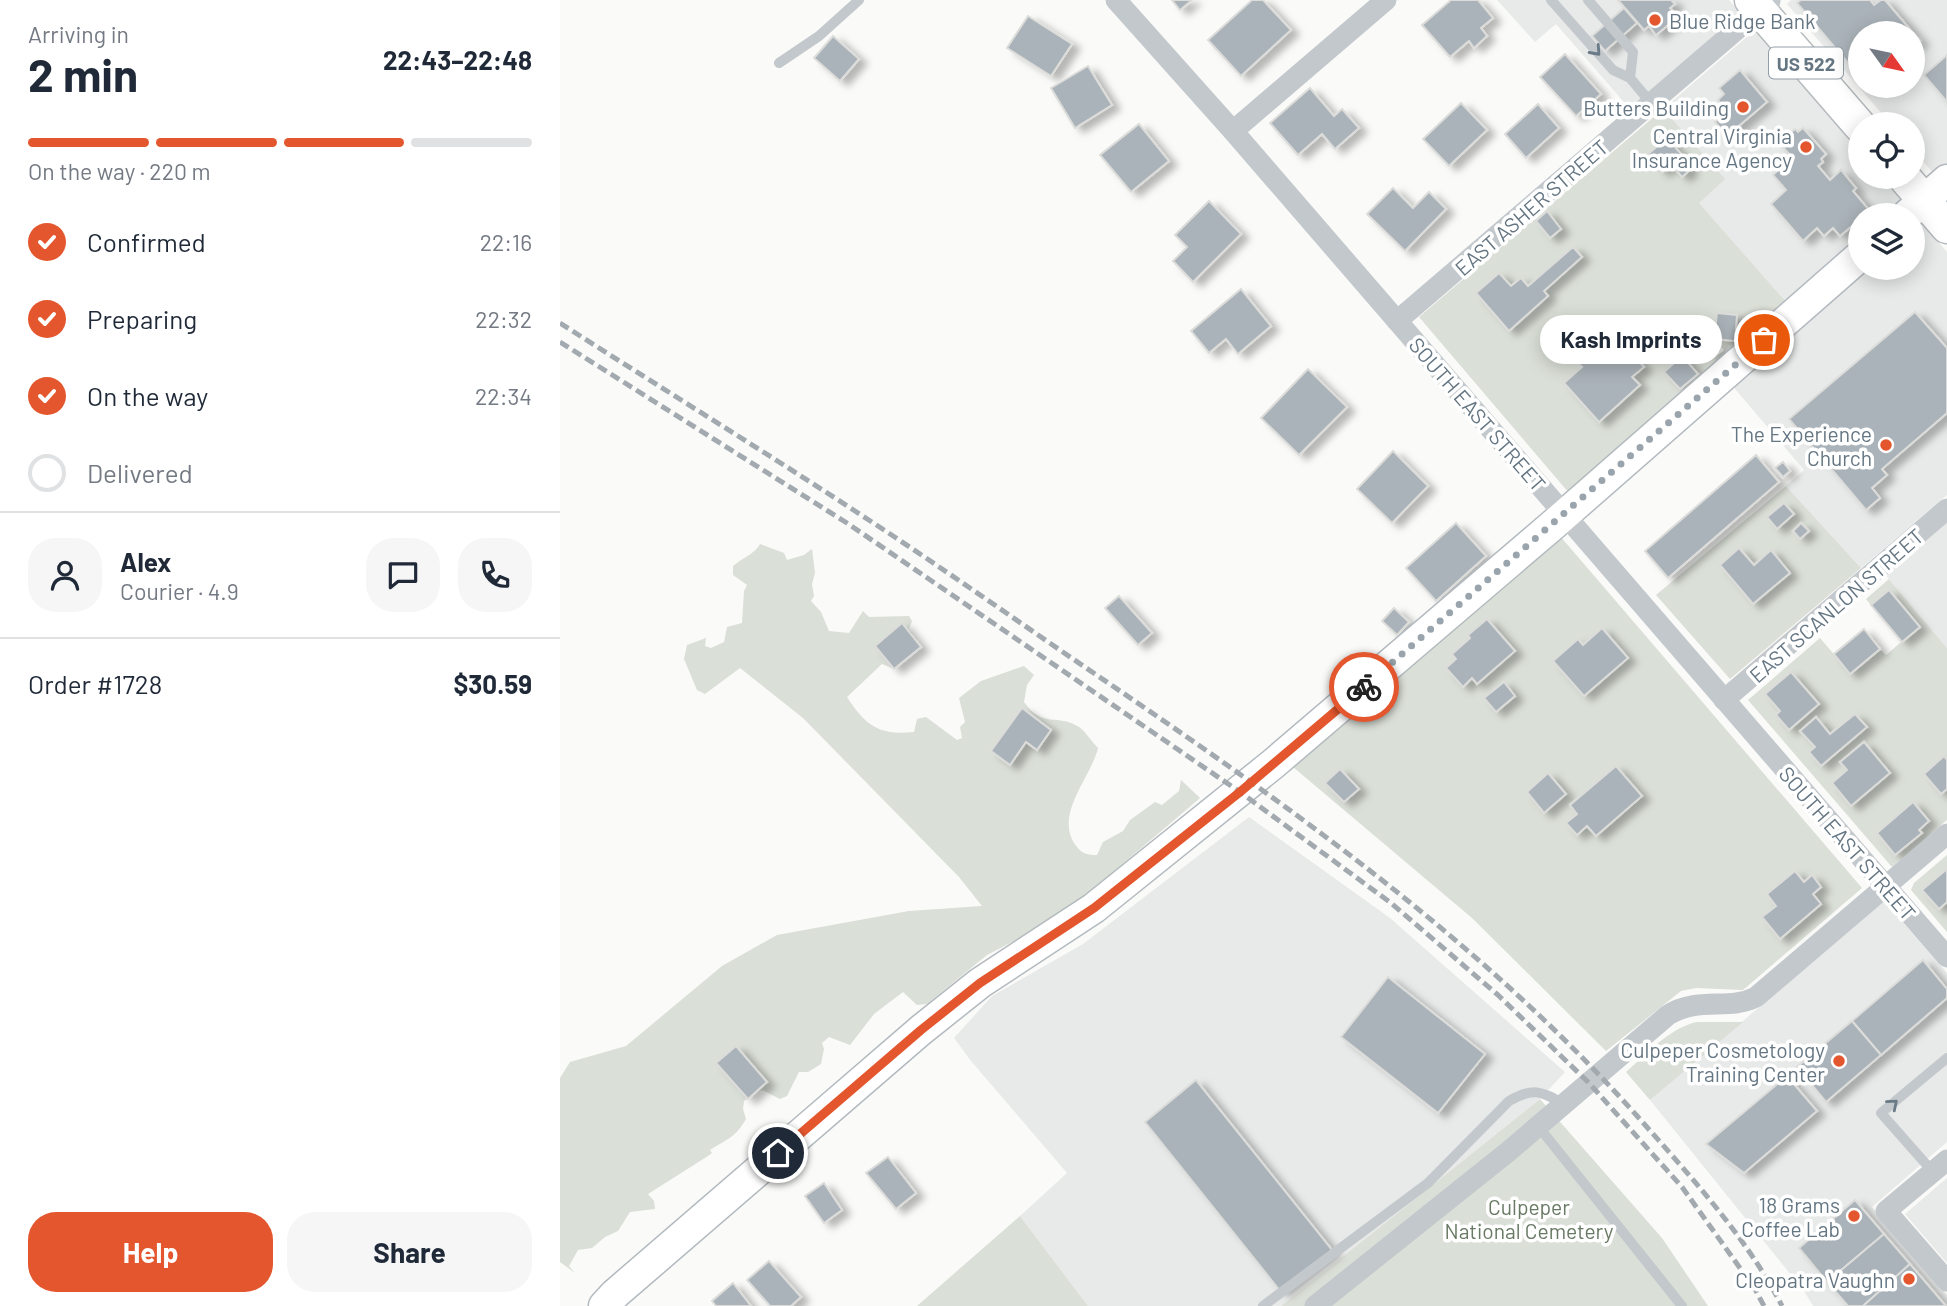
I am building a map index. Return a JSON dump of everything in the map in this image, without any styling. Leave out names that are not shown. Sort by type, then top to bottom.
[{"type":"main road","name":"US 522","points":[[1761,3],[1849,112]]},
{"type":"main road","points":[[1920,193],[1947,227]]},
{"type":"street","name":"SOUTH EAST STREET","points":[[1116,0],[1233,131],[1947,957]]},
{"type":"street","points":[[1233,131],[1386,0]]},
{"type":"street","name":"EAST ASHER STREET","points":[[1397,321],[1651,103],[1761,3]]},
{"type":"street","points":[[604,1306],[921,1030],[980,983],[1094,908],[1240,792],[1848,266]]},
{"type":"street","name":"EAST SCANLON STREET","points":[[1724,700],[1947,509]]},
{"type":"street","points":[[1315,1306],[1538,1126],[1673,1012],[1698,1004],[1743,1002],[1756,998],[1947,834]]},
{"type":"street","points":[[1940,1166],[1886,1211],[1947,1281]]},
{"type":"lane","points":[[779,63],[819,36],[859,0]]},
{"type":"lane","points":[[1551,0],[1613,69],[1630,78],[1651,103]]},
{"type":"lane","points":[[1588,0],[1633,52],[1630,78]]},
{"type":"lane","points":[[1940,1166],[1881,1113],[1947,1058]]},
{"type":"lane","points":[[1263,1306],[1406,1201],[1450,1163],[1509,1101],[1524,1092],[1534,1092],[1547,1094],[1564,1104]]},
{"type":"lane","points":[[1538,1126],[1682,1306]]},
{"type":"shaded area","points":[[1497,0],[1729,0],[1741,13],[1629,108],[1556,24],[1535,42]]},
{"type":"shaded area","points":[[1791,0],[1947,0],[1947,167],[1936,176],[1925,164],[1925,112],[1881,112],[1868,98],[1925,98],[1925,21],[1848,21],[1848,74],[1787,4]]},
{"type":"shaded area","points":[[1755,30],[1848,138],[1848,189],[1892,189],[1904,203],[1848,203],[1848,252],[1788,304],[1699,203],[1663,109]]},
{"type":"shaded area","points":[[1925,227],[1947,252],[1947,495],[1861,568],[1786,486],[1804,470],[1730,383],[1851,280],[1925,280]]},
{"type":"shaded area","points":[[1947,521],[1947,648],[1885,574]]},
{"type":"shaded area","points":[[1249,817],[1390,918],[1565,1072],[1540,1099],[1281,1306],[1088,1306],[1020,1216],[1067,1173],[954,1038],[992,996],[1083,944]]},
{"type":"shaded area","points":[[1884,901],[1947,973],[1947,1142],[1872,1207],[1947,1295],[1947,1306],[1813,1306],[1804,1291],[1650,1100]]},
{"type":"shaded area","points":[[1947,1178],[1947,1263],[1905,1214]]},
{"type":"green space","points":[[1663,109],[1725,179],[1699,203],[1788,304],[1569,493],[1419,317]]},
{"type":"green space","points":[[1786,486],[1861,568],[1730,679],[1656,595]]},
{"type":"green space","points":[[1560,536],[1862,888],[1743,990],[1696,988],[1681,991],[1606,1051],[1472,918],[1293,767]]},
{"type":"green space","points":[[760,544],[784,553],[787,560],[804,555],[812,549],[815,573],[812,584],[814,596],[811,601],[821,612],[829,631],[849,633],[863,611],[869,617],[909,616],[912,621],[909,629],[921,647],[894,669],[882,664],[847,697],[860,715],[882,730],[914,732],[917,719],[926,717],[957,740],[962,738],[960,727],[965,722],[959,698],[981,681],[1024,666],[1034,675],[1027,685],[1024,702],[1031,710],[1044,718],[1079,727],[1098,748],[1076,797],[1069,823],[1070,835],[1083,853],[1097,855],[1103,842],[1123,831],[1130,820],[1155,802],[1162,805],[1179,791],[1181,780],[1200,798],[1084,897],[1047,924],[987,955],[927,1004],[917,1005],[903,992],[874,1014],[850,1045],[829,1037],[822,1043],[824,1049],[821,1064],[808,1072],[799,1072],[787,1096],[780,1099],[762,1090],[744,1101],[746,1119],[734,1134],[710,1150],[712,1153],[708,1156],[648,1194],[654,1201],[655,1209],[630,1212],[618,1231],[592,1248],[578,1250],[569,1266],[575,1273],[560,1262],[560,1078],[570,1062],[626,1046],[722,966],[777,935],[909,911],[982,906],[959,877],[803,718],[740,668],[705,694],[697,690],[684,659],[687,645],[706,638],[705,646],[711,648],[724,642],[727,627],[742,623],[744,591],[747,585],[733,575],[733,566]]},
{"type":"green space","points":[[1889,579],[1947,648],[1947,820],[1892,867],[1748,700],[1820,638],[1850,673],[1880,649],[1886,655],[1919,627],[1889,590],[1871,605],[1866,599]]},
{"type":"green space","points":[[1947,855],[1947,932],[1911,890],[1914,883]]},
{"type":"green space","points":[[1697,1022],[1743,1022],[1650,1100],[1626,1072],[1668,1036]]},
{"type":"green space","name":"Culpeper National Cemetery","points":[[1540,1099],[1662,1238],[1708,1306],[1281,1306]]},
{"type":"green space","points":[[1020,1216],[1088,1306],[917,1306]]},
{"type":"building","points":[[1172,0],[1192,0],[1180,10]]},
{"type":"building","points":[[1252,0],[1263,0],[1291,30],[1241,76],[1208,40]]},
{"type":"building","points":[[1451,0],[1478,0],[1493,18],[1481,28],[1487,36],[1474,48],[1469,41],[1450,57],[1422,25]]},
{"type":"building","name":"Blue Ridge Bank","points":[[1618,0],[1671,0],[1675,4],[1670,8],[1678,17],[1656,35],[1649,26],[1644,30]]},
{"type":"building","points":[[1801,0],[1870,0],[1874,5],[1885,0],[1903,21],[1848,21],[1848,63],[1797,3]]},
{"type":"building","points":[[1624,8],[1637,23],[1605,51],[1592,36]]},
{"type":"building","points":[[1028,16],[1072,44],[1051,76],[1007,48]]},
{"type":"building","points":[[833,36],[859,59],[840,81],[814,58]]},
{"type":"building","points":[[1565,54],[1601,94],[1576,116],[1540,77]]},
{"type":"building","points":[[1947,55],[1947,102],[1925,76]]},
{"type":"building","points":[[1088,66],[1112,105],[1075,128],[1051,88]]},
{"type":"building","name":"Butters Building","points":[[1740,70],[1767,102],[1727,136],[1715,122],[1728,112],[1718,100],[1724,94],[1719,88]]},
{"type":"building","points":[[1310,88],[1334,116],[1342,109],[1359,128],[1335,149],[1322,134],[1298,155],[1270,123]]},
{"type":"building","points":[[1461,103],[1487,130],[1449,166],[1423,139]]},
{"type":"building","points":[[1538,104],[1559,128],[1526,158],[1505,134]]},
{"type":"building","points":[[1139,124],[1169,161],[1131,192],[1100,155]]},
{"type":"building","points":[[1803,128],[1826,154],[1818,166],[1830,180],[1841,170],[1848,178],[1848,189],[1855,189],[1853,191],[1863,203],[1848,203],[1848,229],[1840,236],[1833,228],[1824,236],[1817,228],[1803,241],[1771,204],[1786,190],[1773,175],[1792,157],[1779,143],[1795,129],[1798,132]]},
{"type":"building","points":[[1667,138],[1689,163],[1686,165],[1690,170],[1682,177],[1671,164],[1662,172],[1647,155]]},
{"type":"building","points":[[1393,188],[1413,208],[1429,192],[1446,209],[1405,251],[1367,214]]},
{"type":"building","points":[[1209,201],[1241,234],[1193,282],[1173,261],[1187,247],[1175,235]]},
{"type":"building","points":[[1547,211],[1561,229],[1550,238],[1536,221]]},
{"type":"building","points":[[1573,247],[1582,257],[1544,291],[1548,296],[1509,331],[1476,293],[1499,273],[1511,286],[1521,278],[1528,286]]},
{"type":"building","points":[[1241,289],[1271,326],[1238,354],[1226,339],[1209,353],[1191,331]]},
{"type":"building","points":[[1915,312],[1947,348],[1947,413],[1882,469],[1887,475],[1872,488],[1880,498],[1866,510],[1789,419]]},
{"type":"building","points":[[1717,313],[1737,315],[1735,341],[1714,339]]},
{"type":"building","points":[[1640,319],[1649,330],[1638,340],[1628,329]]},
{"type":"building","points":[[1614,333],[1644,367],[1632,377],[1640,385],[1599,422],[1564,383],[1582,367],[1579,364]]},
{"type":"building","points":[[1717,344],[1722,350],[1712,358],[1707,352]]},
{"type":"building","points":[[1682,356],[1698,374],[1680,389],[1664,372]]},
{"type":"building","points":[[1308,369],[1347,407],[1299,455],[1261,418]]},
{"type":"building","points":[[1393,451],[1428,486],[1392,523],[1357,489]]},
{"type":"building","points":[[1756,455],[1779,482],[1668,578],[1645,551]]},
{"type":"building","points":[[1783,462],[1790,471],[1783,477],[1775,468]]},
{"type":"building","points":[[1784,503],[1794,514],[1777,529],[1767,517]]},
{"type":"building","points":[[1456,523],[1486,556],[1436,601],[1406,568]]},
{"type":"building","points":[[1801,523],[1809,531],[1800,539],[1793,531]]},
{"type":"building","points":[[1739,548],[1754,565],[1771,550],[1790,573],[1753,604],[1720,565]]},
{"type":"building","points":[[1889,590],[1920,627],[1902,642],[1871,605]]},
{"type":"building","points":[[1119,596],[1152,633],[1138,645],[1105,608]]},
{"type":"building","points":[[1394,608],[1409,622],[1397,635],[1382,621]]},
{"type":"building","points":[[1487,619],[1515,651],[1477,684],[1472,678],[1463,687],[1446,668],[1456,659],[1452,654],[1470,638],[1468,635]]},
{"type":"building","points":[[902,623],[921,647],[894,669],[875,646]]},
{"type":"building","points":[[1602,628],[1628,658],[1584,696],[1553,661],[1578,639],[1583,645]]},
{"type":"building","points":[[1864,629],[1880,649],[1850,674],[1834,654]]},
{"type":"building","points":[[1791,672],[1819,704],[1789,730],[1776,715],[1780,711],[1765,694]]},
{"type":"building","points":[[1504,682],[1515,696],[1496,712],[1484,698]]},
{"type":"building","points":[[1022,708],[1051,730],[1037,750],[1026,742],[1010,765],[991,751]]},
{"type":"building","points":[[1855,714],[1867,727],[1821,766],[1809,752],[1815,747],[1800,731],[1816,717],[1830,734]]},
{"type":"building","points":[[1864,742],[1890,773],[1851,806],[1832,783],[1847,770],[1840,762]]},
{"type":"building","points":[[1944,756],[1947,760],[1947,789],[1941,794],[1924,774]]},
{"type":"building","points":[[1616,766],[1642,796],[1596,836],[1587,826],[1577,835],[1566,823],[1577,814],[1570,805]]},
{"type":"building","points":[[1340,769],[1359,789],[1344,802],[1325,783]]},
{"type":"building","points":[[1548,773],[1566,794],[1544,813],[1527,792]]},
{"type":"building","points":[[1913,802],[1929,821],[1919,830],[1922,833],[1895,855],[1877,833]]},
{"type":"building","points":[[1947,869],[1947,902],[1939,909],[1922,890]]},
{"type":"building","points":[[1795,871],[1804,882],[1812,875],[1821,887],[1813,894],[1821,904],[1780,939],[1762,917],[1776,906],[1767,894]]},
{"type":"building","points":[[1923,960],[1947,989],[1947,998],[1881,1055],[1852,1021]]},
{"type":"building","points":[[1388,977],[1485,1054],[1438,1113],[1341,1037]]},
{"type":"building","name":"Culpeper Cosmetology Training Center","points":[[1852,1021],[1881,1055],[1826,1102],[1797,1067]]},
{"type":"building","points":[[736,1046],[767,1082],[748,1099],[716,1063]]},
{"type":"building","points":[[1787,1076],[1817,1111],[1744,1173],[1706,1144]]},
{"type":"building","points":[[1196,1080],[1333,1251],[1281,1292],[1145,1122]]},
{"type":"building","points":[[888,1157],[916,1193],[896,1209],[866,1173]]},
{"type":"building","points":[[824,1183],[842,1210],[824,1223],[805,1196]]},
{"type":"building","points":[[1855,1200],[1884,1234],[1827,1282],[1799,1248]]},
{"type":"building","points":[[1884,1234],[1910,1264],[1863,1306],[1848,1306],[1827,1282]]},
{"type":"building","points":[[769,1261],[801,1297],[791,1306],[770,1306],[747,1280]]},
{"type":"building","points":[[1910,1264],[1946,1306],[1863,1306]]},
{"type":"building","points":[[733,1283],[751,1306],[716,1306],[712,1301]]},
{"type":"railway","points":[[560,323],[947,572],[1170,725],[1382,880],[1515,993],[1578,1053],[1697,1184],[1752,1255],[1782,1306]]},
{"type":"railway","points":[[560,342],[847,523],[1240,792],[1391,903],[1498,995],[1589,1083],[1682,1187],[1755,1289],[1764,1306]]},
{"type":"way so far","points":[[1364,687],[1764,340]]},
{"type":"place","name":"Blue Ridge Bank","points":[[1655,20]]},
{"type":"place","name":"Butters Building","points":[[1743,107]]},
{"type":"place","name":"Central Virginia Insurance Agency","points":[[1806,147]]},
{"type":"place","name":"Kash Imprints","points":[[1764,340]]},
{"type":"place","name":"The Experience Church","points":[[1886,445]]},
{"type":"place","name":"Culpeper Cosmetology Training Center","points":[[1839,1061]]},
{"type":"place","name":"18 Grams Coffee Lab","points":[[1854,1216]]},
{"type":"place","name":"Cleopatra Vaughn","points":[[1909,1279]]},
{"type":"route","points":[[778,1153],[980,983],[1094,908],[1240,792],[1364,687]]}]
